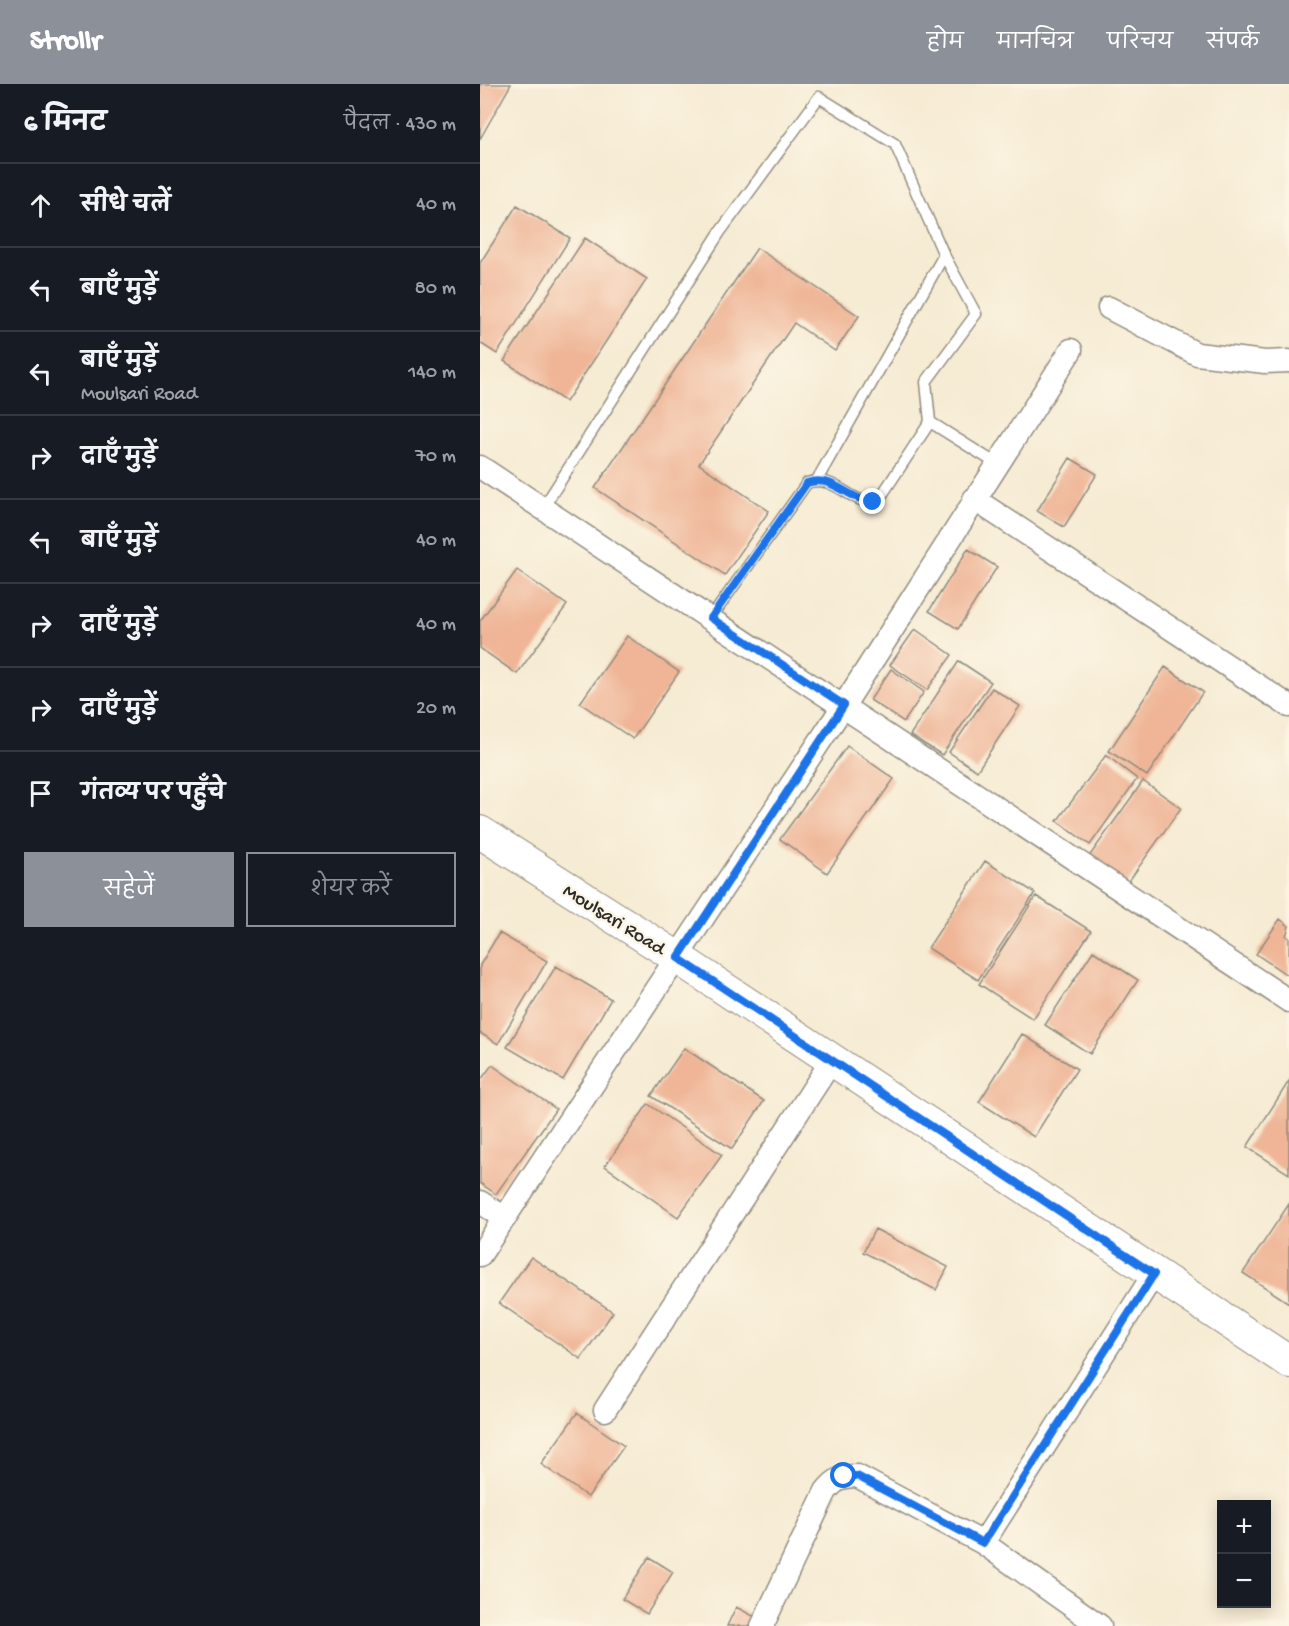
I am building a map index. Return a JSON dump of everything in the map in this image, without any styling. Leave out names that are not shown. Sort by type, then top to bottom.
[{"type":"street","points":[[1109,308],[1197,354],[1265,362],[1289,361]]},
{"type":"street","points":[[480,1255],[844,705],[1071,350]]},
{"type":"street","points":[[480,467],[844,705],[1289,1001]]},
{"type":"street","points":[[974,499],[1289,706]]},
{"type":"street","name":"Moulsari Road","points":[[480,832],[678,958],[1289,1362]]},
{"type":"street","points":[[605,1410],[832,1060]]},
{"type":"street","points":[[480,1202],[505,1218]]},
{"type":"street","points":[[983,1543],[1154,1274]]},
{"type":"street","points":[[762,1626],[826,1491],[844,1476],[857,1476],[983,1543],[1100,1626]]},
{"type":"lane","points":[[543,508],[720,232],[819,97],[895,144],[944,255],[976,314],[926,382],[930,422],[878,501],[862,500],[825,480],[817,480],[802,488],[711,618]]},
{"type":"lane","points":[[817,480],[944,255]]},
{"type":"lane","points":[[930,422],[997,464]]},
{"type":"building","points":[[480,84],[511,84],[480,139]]},
{"type":"building","points":[[517,205],[570,238],[497,354],[480,343],[480,263]]},
{"type":"building","points":[[585,238],[647,279],[566,402],[504,361]]},
{"type":"building","points":[[757,248],[859,316],[835,351],[794,323],[699,464],[769,511],[725,575],[595,488]]},
{"type":"building","points":[[1070,458],[1097,474],[1064,527],[1037,511]]},
{"type":"building","points":[[968,549],[997,567],[958,629],[929,611]]},
{"type":"building","points":[[517,570],[567,605],[517,674],[480,648],[480,621]]},
{"type":"building","points":[[915,629],[952,655],[927,690],[890,665]]},
{"type":"building","points":[[627,636],[679,672],[633,739],[580,703]]},
{"type":"building","points":[[959,661],[991,682],[942,755],[910,735]]},
{"type":"building","points":[[1165,667],[1203,692],[1147,776],[1109,751]]},
{"type":"building","points":[[891,669],[924,692],[904,722],[870,700]]},
{"type":"building","points":[[992,688],[1020,706],[977,771],[949,752]]},
{"type":"building","points":[[847,746],[894,779],[827,873],[780,839]]},
{"type":"building","points":[[1106,755],[1137,779],[1090,845],[1057,821]]},
{"type":"building","points":[[1143,781],[1181,808],[1126,885],[1088,858]]},
{"type":"building","points":[[985,861],[1035,893],[978,980],[928,948]]},
{"type":"building","points":[[1036,896],[1091,931],[1033,1019],[979,984]]},
{"type":"building","points":[[1280,919],[1289,926],[1286,936],[1289,938],[1287,975],[1256,954]]},
{"type":"building","points":[[499,933],[547,961],[498,1044],[480,1033],[480,965]]},
{"type":"building","points":[[1093,951],[1138,980],[1090,1054],[1045,1025]]},
{"type":"building","points":[[556,966],[611,999],[563,1080],[507,1047]]},
{"type":"building","points":[[1022,1034],[1077,1069],[1034,1137],[979,1102]]},
{"type":"building","points":[[684,1048],[764,1101],[732,1149],[651,1096]]},
{"type":"building","points":[[492,1065],[556,1109],[496,1194],[480,1183],[480,1081]]},
{"type":"building","points":[[1289,1081],[1289,1174],[1247,1147]]},
{"type":"building","points":[[648,1104],[722,1155],[678,1217],[605,1166]]},
{"type":"building","points":[[1289,1204],[1289,1303],[1243,1273]]},
{"type":"building","points":[[875,1229],[948,1267],[936,1290],[863,1252]]},
{"type":"building","points":[[531,1257],[613,1312],[581,1359],[499,1303]]},
{"type":"building","points":[[577,1413],[624,1446],[588,1497],[541,1464]]},
{"type":"building","points":[[649,1557],[673,1572],[647,1614],[622,1599]]},
{"type":"building","points":[[736,1607],[759,1619],[755,1626],[727,1626]]},
{"type":"route","points":[[844,1476],[857,1476],[983,1543],[1154,1274],[678,958],[844,705],[711,618],[807,483],[825,480],[862,500],[873,502]]}]
